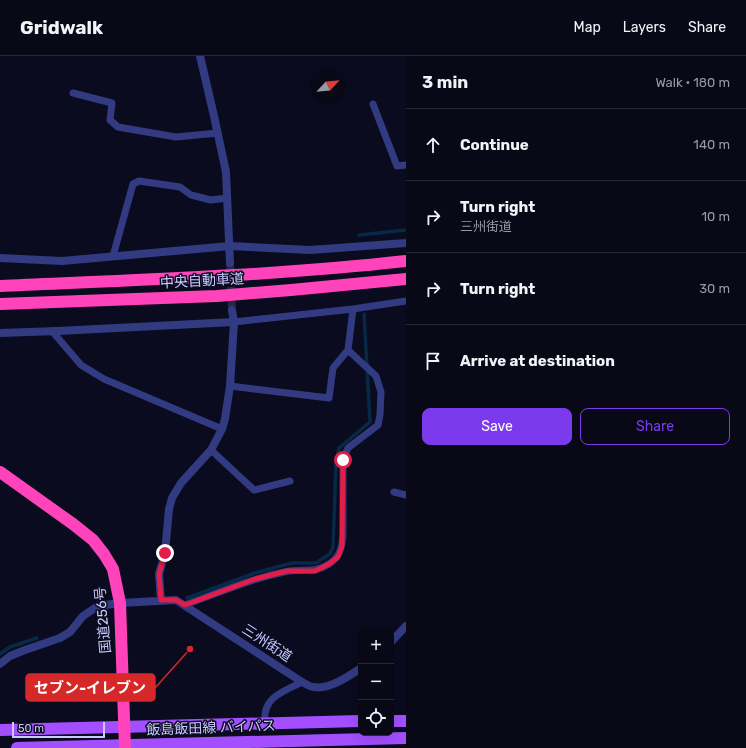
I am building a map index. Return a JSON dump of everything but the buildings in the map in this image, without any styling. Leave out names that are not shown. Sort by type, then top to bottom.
[{"type":"highway","name":"中央自動車道","points":[[0,286],[213,277],[343,268],[406,261]]},
{"type":"highway","name":"中央自動車道","points":[[0,304],[217,296],[406,279]]},
{"type":"highway","name":"国道256号","points":[[0,472],[93,540],[113,569],[120,603],[125,747]]},
{"type":"main road","name":"飯島飯田線 バイパス","points":[[0,730],[358,721]]},
{"type":"main road","points":[[394,721],[406,721]]},
{"type":"main road","name":"飯島飯田線 バイパス","points":[[17,748],[125,747],[406,738]]},
{"type":"street","points":[[200,56],[226,172],[230,263]]},
{"type":"street","points":[[0,258],[62,261],[230,246],[310,250],[406,243]]},
{"type":"street","points":[[161,600],[159,574],[165,553],[169,509],[172,498],[181,484],[211,450],[222,429],[230,386],[234,322],[232,310]]},
{"type":"street","points":[[0,333],[234,322]]},
{"type":"street","name":"三州街道","points":[[0,664],[10,656],[60,638],[70,632],[83,616],[98,606],[120,603],[176,600],[302,682],[313,687],[324,687],[358,670]]},
{"type":"street","points":[[394,639],[406,626]]},
{"type":"lane","points":[[73,93],[112,103],[110,120],[118,127],[176,137],[218,133]]},
{"type":"lane","points":[[373,104],[397,166],[406,165]]},
{"type":"lane","points":[[113,256],[133,184],[139,181],[180,187],[191,195],[212,200],[227,198]]},
{"type":"lane","points":[[234,322],[353,309],[406,301]]},
{"type":"lane","points":[[230,386],[329,398],[333,368],[348,350],[353,309]]},
{"type":"lane","points":[[52,331],[81,365],[104,379],[222,429]]},
{"type":"lane","points":[[185,605],[255,579],[287,571],[315,571],[329,564],[338,557],[342,546],[343,535],[343,460],[348,448],[378,425],[380,415],[381,392],[376,376],[348,350]]},
{"type":"lane","points":[[211,450],[254,490],[290,481]]},
{"type":"lane","points":[[394,492],[406,495]]},
{"type":"lane","points":[[265,723],[264,715],[266,707],[270,701],[276,696],[302,682]]},
{"type":"waterway","points":[[359,235],[406,230]]},
{"type":"waterway","points":[[187,598],[255,573],[292,563],[316,563],[330,554],[333,547],[336,463],[339,448],[370,422],[364,314]]},
{"type":"waterway","points":[[0,654],[10,647],[37,638]]},
{"type":"tunnel","points":[[230,263],[232,310]]},
{"type":"place","name":"セブン-イレブン","points":[[190,649]]},
{"type":"route","points":[[165,553],[159,574],[161,600],[176,600],[185,605],[255,579],[287,571],[315,571],[329,564],[338,557],[342,546],[343,460]]}]
